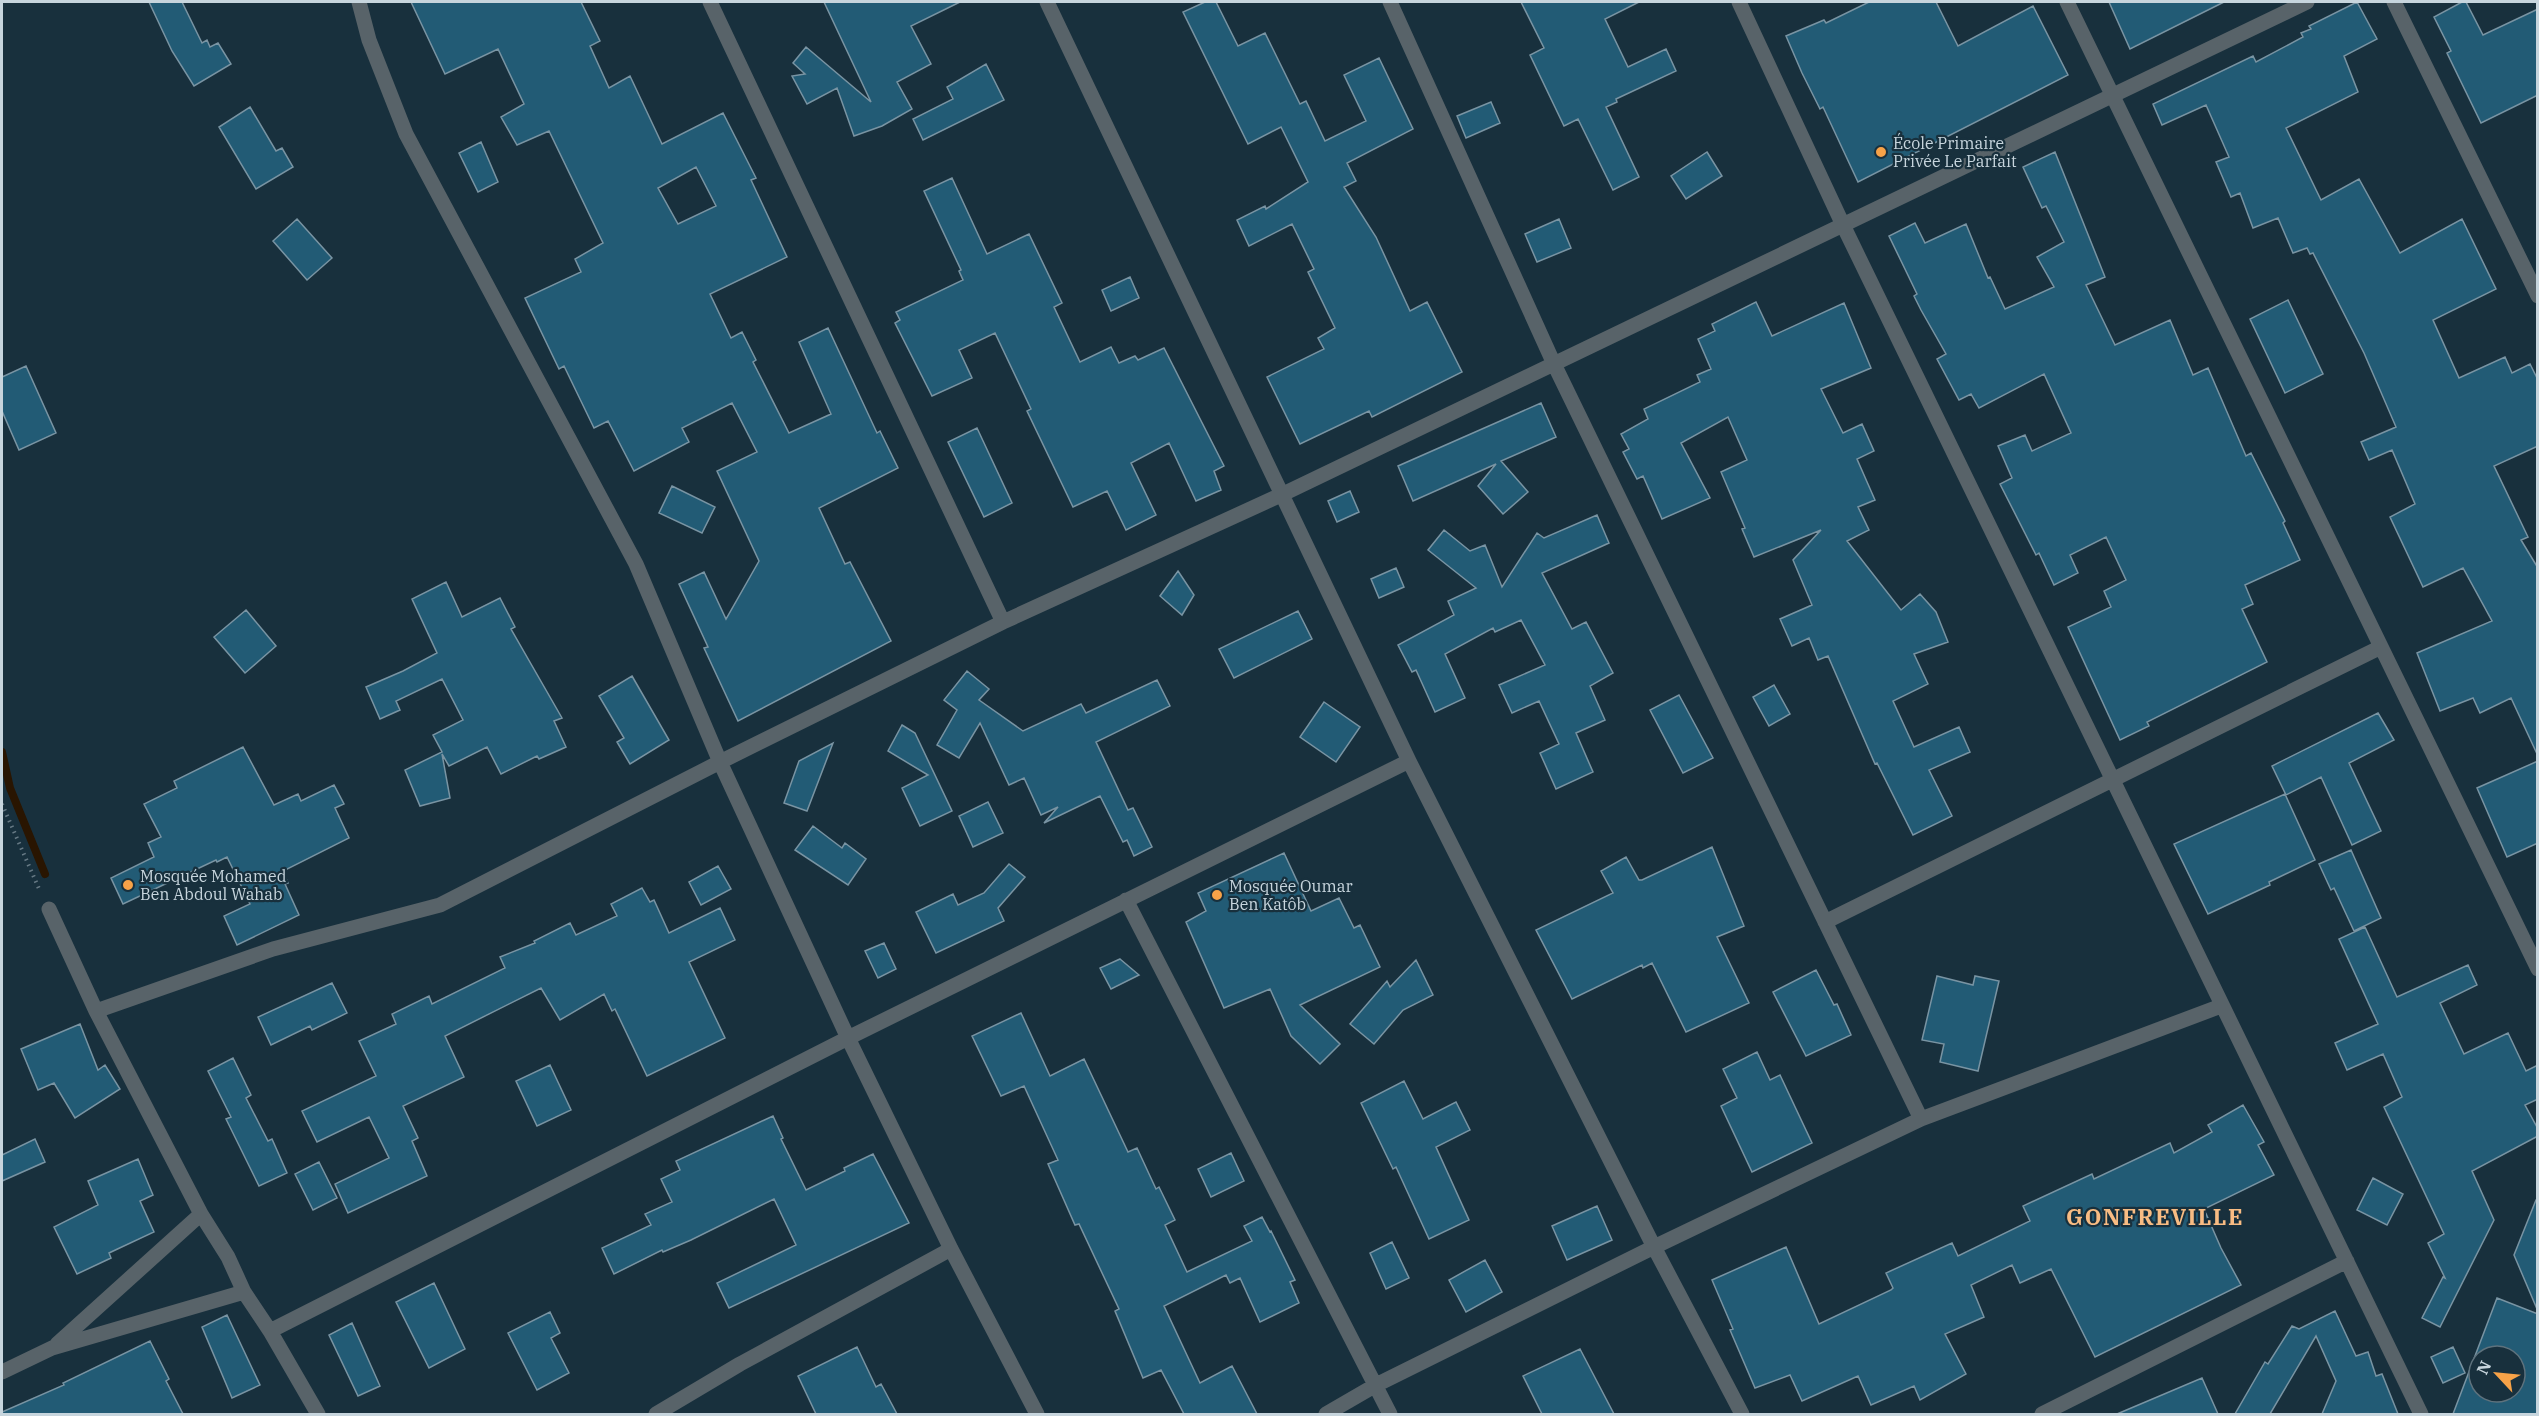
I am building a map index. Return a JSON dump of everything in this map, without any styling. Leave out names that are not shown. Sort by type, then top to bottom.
[{"type":"street","points":[[359,2],[369,40],[406,134],[636,564],[720,762],[848,1038],[951,1250],[1037,1414]]},
{"type":"street","points":[[710,2],[1003,622]]},
{"type":"street","points":[[1047,2],[1409,761],[1654,1247],[1742,1414]]},
{"type":"street","points":[[1390,2],[1554,364],[1921,1119]]},
{"type":"street","points":[[1739,2],[1843,225],[2421,1414]]},
{"type":"street","points":[[2067,2],[2538,969]]},
{"type":"street","points":[[96,1011],[273,949],[440,905],[720,762],[1003,622],[1281,495],[2307,2]]},
{"type":"street","points":[[2394,2],[2538,296]]},
{"type":"street","points":[[1825,922],[2381,647]]},
{"type":"street","points":[[270,1331],[848,1038],[1409,761]]},
{"type":"street","points":[[1126,900],[1390,1414]]},
{"type":"street","points":[[49,909],[96,1011],[201,1214],[228,1257],[244,1292],[270,1331],[318,1414]]},
{"type":"street","points":[[1326,1414],[1376,1385],[1654,1247],[1921,1119],[2221,1006]]},
{"type":"street","points":[[52,1348],[201,1214]]},
{"type":"street","points":[[656,1414],[740,1364],[951,1250]]},
{"type":"street","points":[[2042,1414],[2347,1261]]},
{"type":"street","points":[[2,1372],[52,1348],[244,1292]]},
{"type":"path","points":[[2,804],[49,909]]},
{"type":"building","points":[[149,2],[182,2],[202,43],[207,40],[210,47],[218,43],[231,64],[194,86],[172,51]]},
{"type":"building","points":[[411,2],[581,2],[600,41],[590,46],[609,88],[630,76],[662,144],[723,113],[756,178],[751,180],[787,257],[710,294],[731,338],[742,332],[756,360],[753,362],[789,433],[831,414],[799,342],[828,328],[877,433],[880,431],[898,468],[819,508],[845,564],[850,562],[891,641],[738,721],[704,648],[708,647],[679,584],[704,572],[726,619],[759,561],[717,471],[757,452],[732,403],[682,428],[689,442],[634,471],[608,421],[594,428],[564,366],[559,369],[525,298],[581,272],[575,259],[603,243],[549,131],[517,145],[501,117],[524,104],[498,49],[445,74]],"holes":[[[696,167],[716,206],[678,224],[658,188]]]},
{"type":"building","points":[[824,2],[960,2],[911,26],[931,64],[897,82],[912,109],[882,126],[854,136],[837,88],[807,104],[792,76],[805,74],[793,63],[806,47],[871,102]]},
{"type":"building","points":[[1205,2],[1216,2],[1238,46],[1265,33],[1300,104],[1306,101],[1325,141],[1366,121],[1344,75],[1379,58],[1413,129],[1347,163],[1356,181],[1344,187],[1376,237],[1410,311],[1427,302],[1462,372],[1372,417],[1369,411],[1300,444],[1267,377],[1324,349],[1318,338],[1335,328],[1308,272],[1314,269],[1292,224],[1249,246],[1237,220],[1265,206],[1266,209],[1308,182],[1281,127],[1248,144],[1183,12]]},
{"type":"building","points":[[1521,2],[1639,2],[1605,19],[1628,67],[1666,49],[1676,71],[1616,99],[1617,102],[1606,107],[1639,177],[1613,190],[1578,119],[1564,126],[1530,55],[1544,48]]},
{"type":"building","points":[[1869,2],[1936,2],[1958,46],[2033,6],[2068,75],[1858,182],[1823,107],[1820,109],[1802,73],[1786,36],[1824,20],[1826,23]]},
{"type":"building","points":[[2109,2],[2224,2],[2130,49]]},
{"type":"building","points":[[2357,2],[2377,39],[2344,56],[2358,92],[2286,128],[2321,200],[2359,179],[2400,253],[2462,219],[2496,289],[2433,320],[2459,378],[2505,357],[2512,373],[2530,364],[2538,380],[2538,446],[2494,466],[2528,537],[2521,540],[2538,568],[2538,756],[2511,698],[2480,713],[2473,698],[2440,711],[2417,653],[2492,621],[2463,568],[2423,587],[2390,517],[2415,504],[2392,450],[2369,460],[2361,442],[2396,427],[2364,353],[2313,253],[2310,254],[2307,248],[2293,253],[2278,218],[2253,228],[2240,193],[2231,197],[2216,162],[2229,157],[2206,105],[2162,125],[2153,104],[2253,56],[2256,62],[2303,37],[2301,33],[2311,29],[2309,26]]},
{"type":"building","points":[[2466,2],[2483,35],[2538,9],[2538,95],[2481,123],[2447,53],[2451,51],[2434,17]]},
{"type":"building","points":[[986,64],[1004,100],[923,140],[913,119],[953,99],[947,87]]},
{"type":"building","points":[[1491,102],[1500,123],[1466,138],[1457,116]]},
{"type":"building","points":[[250,107],[276,151],[282,148],[293,167],[256,189],[219,127]]},
{"type":"building","points":[[481,142],[498,182],[478,192],[459,153]]},
{"type":"building","points":[[1707,152],[1722,176],[1686,199],[1671,176]]},
{"type":"building","points":[[2055,152],[2105,277],[2086,285],[2115,345],[2170,320],[2193,375],[2208,368],[2246,456],[2251,453],[2285,521],[2283,523],[2300,560],[2245,585],[2253,604],[2242,609],[2267,662],[2147,722],[2149,726],[2120,740],[2068,627],[2111,607],[2104,591],[2126,580],[2106,537],[2070,555],[2078,573],[2054,585],[2039,553],[2036,555],[2000,484],[2012,478],[1998,446],[2025,435],[2032,451],[2071,433],[2044,374],[1979,408],[1971,394],[1959,400],[1937,359],[1946,354],[1914,296],[1917,294],[1889,236],[1915,223],[1925,243],[1966,224],[1988,278],[1990,277],[2005,309],[2054,287],[2037,257],[2064,242],[2046,206],[2042,208],[2023,167]]},
{"type":"building","points":[[952,178],[987,254],[1029,234],[1062,303],[1054,307],[1080,362],[1111,347],[1119,363],[1135,356],[1138,360],[1164,348],[1224,466],[1214,471],[1221,490],[1196,501],[1169,443],[1131,463],[1156,515],[1126,530],[1107,491],[1073,507],[1027,411],[1031,409],[995,333],[959,350],[972,378],[932,396],[895,323],[900,320],[896,312],[963,280],[959,271],[961,270],[924,191]]},
{"type":"building","points":[[297,219],[332,258],[307,280],[273,241]]},
{"type":"building","points":[[1559,219],[1571,248],[1537,262],[1525,234]]},
{"type":"building","points":[[1130,277],[1139,298],[1111,311],[1102,290]]},
{"type":"building","points":[[2288,300],[2323,374],[2285,393],[2250,319]]},
{"type":"building","points":[[1756,302],[1772,336],[1844,303],[1871,368],[1821,389],[1843,433],[1862,424],[1874,451],[1857,459],[1875,500],[1858,507],[1869,530],[1847,541],[1901,610],[1920,594],[1936,612],[1948,642],[1914,654],[1928,684],[1893,701],[1914,747],[1959,727],[1970,752],[1929,770],[1952,816],[1913,835],[1877,763],[1875,764],[1828,656],[1818,660],[1809,638],[1792,646],[1780,619],[1812,605],[1793,560],[1821,530],[1754,557],[1742,529],[1745,528],[1721,472],[1747,460],[1728,417],[1681,443],[1710,498],[1662,519],[1643,476],[1637,479],[1623,452],[1629,449],[1621,434],[1648,419],[1644,409],[1700,382],[1697,375],[1711,369],[1698,339],[1715,331],[1712,324]]},
{"type":"building","points":[[26,366],[56,433],[19,450],[2,411],[2,377]]},
{"type":"building","points":[[1541,403],[1556,437],[1501,461],[1528,492],[1503,514],[1478,486],[1496,464],[1413,501],[1398,466]]},
{"type":"building","points":[[977,428],[1012,503],[984,517],[948,442]]},
{"type":"building","points":[[672,486],[715,507],[702,533],[659,513]]},
{"type":"building","points":[[1350,491],[1359,512],[1337,522],[1328,501]]},
{"type":"building","points":[[1597,515],[1609,543],[1542,573],[1572,629],[1586,622],[1613,673],[1590,686],[1605,720],[1576,733],[1593,772],[1556,789],[1540,753],[1559,744],[1539,701],[1512,713],[1499,685],[1545,665],[1521,620],[1495,632],[1493,628],[1445,654],[1465,698],[1435,712],[1416,670],[1412,672],[1398,645],[1454,615],[1448,601],[1476,588],[1428,550],[1444,530],[1470,551],[1485,545],[1502,587],[1537,533],[1544,538]]},
{"type":"building","points":[[1396,568],[1404,587],[1379,598],[1371,579]]},
{"type":"building","points":[[1178,571],[1194,595],[1182,615],[1160,596]]},
{"type":"building","points":[[446,582],[462,617],[500,598],[515,627],[511,629],[562,718],[554,721],[566,747],[539,759],[537,756],[501,774],[487,747],[449,766],[442,754],[450,798],[420,806],[405,770],[442,752],[433,735],[463,720],[442,679],[396,701],[400,710],[380,719],[366,687],[437,653],[412,599]]},
{"type":"building","points":[[246,610],[276,646],[245,673],[214,637]]},
{"type":"building","points":[[1298,611],[1312,639],[1234,678],[1219,649]]},
{"type":"building","points":[[967,671],[989,689],[979,700],[1023,731],[1081,704],[1086,713],[1157,680],[1170,706],[1096,742],[1128,810],[1133,808],[1152,847],[1134,856],[1127,840],[1123,842],[1100,796],[1044,823],[1058,807],[1041,815],[1024,778],[1009,785],[980,723],[959,758],[937,745],[957,710],[944,700]]},
{"type":"building","points":[[632,676],[669,740],[630,764],[617,742],[624,738],[599,696]]},
{"type":"building","points":[[1774,685],[1790,714],[1769,726],[1753,697]]},
{"type":"building","points":[[1679,695],[1713,758],[1683,773],[1650,710]]},
{"type":"building","points":[[1324,702],[1360,727],[1336,762],[1300,737]]},
{"type":"building","points":[[2378,713],[2394,740],[2349,763],[2381,831],[2352,845],[2321,777],[2286,795],[2272,766]]},
{"type":"building","points":[[902,725],[915,733],[952,811],[920,826],[902,788],[928,775],[888,751]]},
{"type":"building","points":[[833,743],[807,811],[784,803],[799,761]]},
{"type":"building","points":[[243,747],[274,805],[298,794],[301,801],[334,785],[344,804],[335,808],[349,838],[283,871],[288,883],[285,884],[299,915],[237,945],[224,916],[250,904],[227,857],[123,904],[111,878],[154,857],[148,843],[161,837],[144,804],[177,788],[174,781]]},
{"type":"building","points":[[2538,761],[2538,843],[2507,857],[2477,788]]},
{"type":"building","points":[[2285,794],[2315,860],[2269,882],[2270,885],[2208,914],[2174,844]]},
{"type":"building","points":[[988,802],[1003,833],[973,847],[959,816]]},
{"type":"building","points":[[813,826],[842,848],[845,843],[866,859],[848,885],[795,850]]},
{"type":"building","points":[[1712,847],[1744,926],[1717,937],[1749,1003],[1686,1032],[1652,963],[1643,968],[1642,965],[1572,999],[1536,930],[1613,893],[1601,871],[1626,857],[1639,880],[1642,880]]},
{"type":"building","points":[[2351,850],[2381,918],[2354,931],[2334,888],[2331,890],[2319,864]]},
{"type":"building","points":[[1284,853],[1311,911],[1339,898],[1354,928],[1360,925],[1380,967],[1300,1005],[1340,1044],[1320,1064],[1291,1036],[1270,989],[1224,1008],[1186,922],[1206,911],[1198,893]]},
{"type":"building","points":[[1009,864],[1025,877],[998,908],[1004,921],[936,953],[916,912],[953,894],[958,905],[984,893]]},
{"type":"building","points":[[718,866],[731,889],[701,905],[689,882]]},
{"type":"building","points":[[642,888],[650,902],[654,900],[669,933],[720,908],[735,940],[689,962],[725,1038],[647,1076],[615,1009],[612,1011],[604,994],[560,1020],[541,988],[445,1036],[464,1077],[403,1106],[418,1138],[412,1141],[427,1176],[348,1213],[335,1184],[389,1158],[369,1117],[317,1142],[302,1111],[376,1076],[359,1041],[396,1024],[392,1014],[429,996],[432,1004],[505,968],[500,957],[535,943],[534,941],[570,923],[576,935],[617,916],[611,904]]},
{"type":"building","points":[[2365,927],[2397,997],[2468,965],[2477,985],[2440,1003],[2464,1054],[2508,1033],[2526,1071],[2538,1065],[2538,1099],[2525,1105],[2538,1129],[2538,1136],[2472,1171],[2494,1220],[2440,1327],[2422,1318],[2443,1277],[2445,1278],[2428,1243],[2444,1234],[2384,1107],[2402,1097],[2383,1054],[2347,1070],[2335,1043],[2378,1024],[2339,939]]},
{"type":"building","points":[[884,943],[896,969],[878,978],[865,951]]},
{"type":"building","points":[[1120,959],[1139,975],[1111,989],[1100,968]]},
{"type":"building","points":[[1416,960],[1433,995],[1403,1010],[1374,1044],[1350,1024],[1387,981],[1390,987]]},
{"type":"building","points":[[1816,970],[1834,1005],[1837,1004],[1851,1035],[1806,1056],[1773,992]]},
{"type":"building","points":[[1937,976],[1973,985],[1975,976],[1999,981],[1978,1071],[1940,1062],[1944,1044],[1922,1040]]},
{"type":"building","points":[[332,983],[347,1013],[312,1030],[310,1026],[271,1045],[258,1017]]},
{"type":"building","points":[[1021,1013],[1050,1076],[1084,1059],[1128,1152],[1137,1148],[1156,1189],[1159,1187],[1175,1220],[1165,1225],[1187,1272],[1252,1241],[1244,1226],[1262,1217],[1271,1231],[1295,1280],[1290,1282],[1299,1303],[1260,1322],[1240,1278],[1230,1283],[1226,1275],[1164,1306],[1200,1383],[1232,1366],[1257,1414],[1184,1414],[1161,1370],[1143,1378],[1115,1311],[1119,1309],[1079,1224],[1075,1225],[1048,1164],[1058,1160],[1024,1086],[1001,1096],[972,1036]]},
{"type":"building","points":[[80,1024],[98,1070],[105,1065],[120,1089],[75,1118],[54,1083],[38,1090],[21,1049]]},
{"type":"building","points":[[1757,1052],[1770,1080],[1780,1075],[1812,1143],[1752,1172],[1721,1106],[1737,1098],[1723,1069]]},
{"type":"building","points":[[233,1058],[251,1095],[246,1098],[268,1141],[272,1139],[287,1173],[259,1186],[226,1119],[231,1117],[208,1071]]},
{"type":"building","points":[[550,1065],[571,1110],[537,1126],[516,1081]]},
{"type":"building","points":[[1404,1081],[1423,1119],[1456,1102],[1470,1130],[1436,1147],[1469,1220],[1429,1239],[1396,1167],[1393,1169],[1361,1103]]},
{"type":"building","points":[[2243,1105],[2264,1142],[2258,1145],[2274,1175],[2204,1209],[2241,1285],[2095,1357],[2051,1269],[2020,1283],[2012,1265],[1971,1285],[1984,1317],[1945,1334],[1966,1374],[1920,1400],[1914,1386],[1871,1405],[1858,1376],[1802,1401],[1790,1375],[1755,1388],[1712,1280],[1786,1247],[1819,1324],[1891,1290],[1893,1288],[1886,1273],[1952,1243],[1958,1256],[2030,1221],[2023,1206],[2092,1174],[2094,1179],[2170,1143],[2174,1153],[2212,1132],[2208,1125]]},
{"type":"building","points":[[773,1116],[783,1138],[781,1139],[806,1190],[873,1154],[909,1223],[729,1308],[717,1283],[796,1245],[774,1199],[691,1240],[663,1252],[662,1250],[614,1274],[602,1248],[651,1225],[645,1214],[672,1202],[661,1179],[680,1170],[676,1161]]},
{"type":"building","points":[[35,1139],[45,1162],[2,1181],[2,1155]]},
{"type":"building","points":[[1231,1153],[1244,1181],[1211,1197],[1198,1169]]},
{"type":"building","points":[[138,1159],[153,1195],[140,1201],[154,1232],[109,1253],[111,1258],[77,1274],[54,1227],[98,1205],[88,1181]]},
{"type":"building","points":[[319,1162],[337,1198],[313,1210],[295,1174]]},
{"type":"building","points":[[2373,1178],[2403,1194],[2387,1225],[2357,1210]]},
{"type":"building","points":[[2536,1200],[2538,1200],[2537,1309],[2514,1255]]},
{"type":"building","points":[[1597,1206],[1612,1240],[1567,1260],[1552,1226]]},
{"type":"building","points":[[1392,1242],[1409,1278],[1386,1289],[1370,1253]]},
{"type":"building","points":[[1485,1260],[1502,1292],[1466,1312],[1449,1280]]},
{"type":"building","points":[[434,1283],[465,1349],[429,1368],[396,1302]]},
{"type":"building","points":[[2497,1298],[2538,1314],[2538,1414],[2453,1414],[2467,1377],[2467,1404],[2527,1404],[2527,1344],[2480,1344]]},
{"type":"building","points":[[2335,1311],[2356,1356],[2368,1352],[2376,1376],[2382,1374],[2398,1414],[2322,1414],[2336,1381],[2316,1336],[2270,1414],[2235,1414],[2265,1362],[2268,1364],[2292,1326],[2299,1329]]},
{"type":"building","points":[[550,1312],[560,1333],[551,1338],[569,1373],[537,1390],[508,1333]]},
{"type":"building","points":[[227,1315],[260,1385],[232,1398],[202,1327]]},
{"type":"building","points":[[352,1323],[380,1386],[358,1396],[329,1335]]},
{"type":"building","points":[[150,1341],[169,1379],[166,1381],[183,1414],[2,1414],[2,1412],[64,1385],[63,1383]]},
{"type":"building","points":[[857,1347],[876,1387],[881,1384],[897,1414],[816,1414],[798,1376]]},
{"type":"building","points":[[2453,1347],[2465,1373],[2443,1383],[2431,1357]]},
{"type":"building","points":[[1580,1349],[1614,1414],[1542,1414],[1523,1376]]},
{"type":"building","points":[[2202,1378],[2218,1414],[2117,1414]]},
{"type":"waterway","points":[[2,752],[10,788],[45,874]]},
{"type":"place","name":"École Primaire Privée Le Parfait","points":[[1881,152]]},
{"type":"place","name":"Mosquée Mohamed Ben Abdoul Wahab","points":[[128,885]]},
{"type":"place","name":"Mosquée Oumar Ben Katôb","points":[[1217,895]]},
{"type":"district","name":"GONFREVILLE","points":[[2155,1216]]}]
